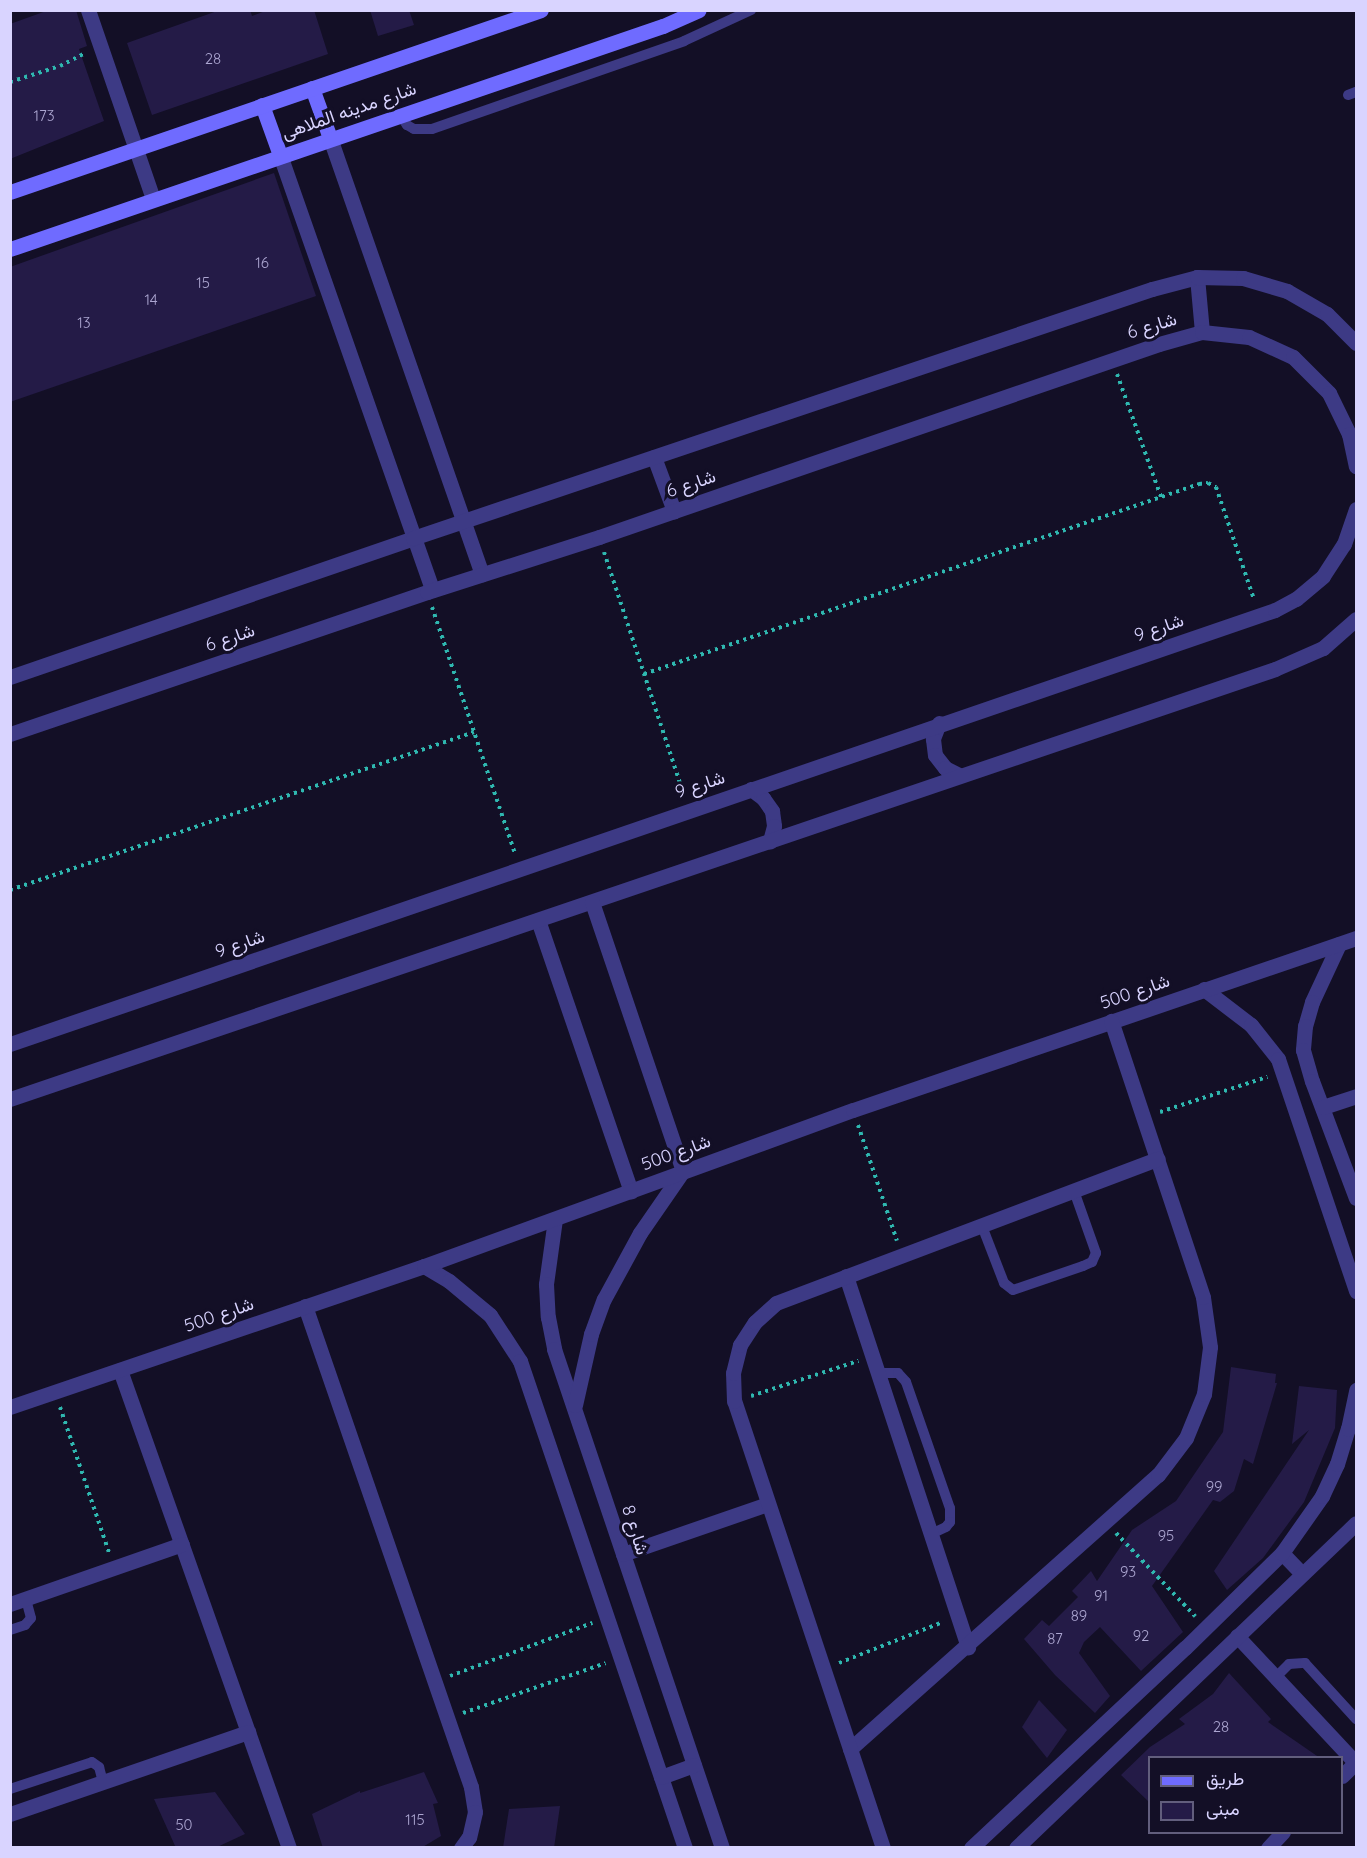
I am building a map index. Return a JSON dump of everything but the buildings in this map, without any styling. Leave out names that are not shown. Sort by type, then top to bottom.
[{"type":"street","points":[[88,10],[153,200]]},
{"type":"street","name":"شارع مدينه الملاهى","points":[[10,192],[541,10]]},
{"type":"street","name":"شارع مدينه الملاهى","points":[[10,249],[663,26],[699,10]]},
{"type":"street","points":[[312,88],[482,574]]},
{"type":"street","points":[[262,105],[413,538],[429,591]]},
{"type":"street","points":[[1197,277],[1202,332]]},
{"type":"street","name":"شارع 6","points":[[10,677],[463,521],[1140,293],[1197,277],[1243,278],[1287,291],[1327,314],[1356,343]]},
{"type":"street","name":"شارع 6","points":[[10,734],[429,591],[599,537],[1112,360],[1202,332],[1249,337],[1293,357],[1329,393],[1353,433]]},
{"type":"street","points":[[1353,433],[1356,466]]},
{"type":"street","points":[[654,457],[674,511]]},
{"type":"street","name":"شارع 9","points":[[10,1044],[688,809],[1259,615],[1296,600],[1323,576],[1344,544],[1356,509]]},
{"type":"street","points":[[10,1099],[1275,669],[1323,648],[1356,619]]},
{"type":"street","points":[[939,723],[933,739],[935,755],[945,768],[959,775]]},
{"type":"street","points":[[751,789],[763,798],[772,811],[774,826],[770,841]]},
{"type":"street","points":[[574,1407],[591,1334],[604,1299],[621,1265],[683,1171],[591,902]]},
{"type":"street","points":[[538,920],[631,1191]]},
{"type":"street","name":"شارع 500","points":[[10,1407],[424,1266],[853,1110],[1356,938]]},
{"type":"street","points":[[1339,944],[1312,1002],[1305,1026],[1304,1050],[1312,1081],[1356,1198]]},
{"type":"street","points":[[1204,989],[1251,1025],[1281,1065],[1356,1292]]},
{"type":"street","points":[[850,1749],[968,1647],[1158,1475],[1186,1438],[1204,1394],[1210,1347],[1203,1297],[1111,1021]]},
{"type":"street","points":[[1281,1065],[1304,1050]]},
{"type":"street","points":[[1323,1107],[1356,1096]]},
{"type":"street","points":[[883,1848],[734,1401],[735,1364],[740,1346],[755,1322],[776,1303],[1158,1160]]},
{"type":"street","name":"شارع 8","points":[[555,1219],[547,1274],[548,1317],[554,1349],[722,1848]]},
{"type":"street","points":[[424,1266],[456,1287],[490,1315],[520,1361],[685,1848]]},
{"type":"street","points":[[846,1276],[968,1647]]},
{"type":"street","points":[[305,1306],[471,1787],[475,1812],[469,1837],[461,1848]]},
{"type":"street","points":[[120,1370],[289,1848]]},
{"type":"street","points":[[970,1848],[1185,1648],[1282,1553],[1317,1504],[1337,1464],[1348,1430],[1356,1390]]},
{"type":"street","points":[[623,1554],[767,1504]]},
{"type":"street","points":[[1016,1848],[1356,1523]]},
{"type":"street","points":[[10,1604],[182,1544]]},
{"type":"street","points":[[1282,1553],[1302,1574]]},
{"type":"street","points":[[1237,1636],[1356,1762],[1343,1774]]},
{"type":"street","points":[[1185,1648],[1203,1668]]},
{"type":"street","points":[[10,1814],[248,1732]]},
{"type":"street","points":[[662,1778],[694,1765]]},
{"type":"street","points":[[1268,1848],[1282,1834]]},
{"type":"lane","points":[[400,114],[407,125],[414,129],[432,129],[684,41],[751,10]]},
{"type":"lane","points":[[982,1226],[1004,1283],[1013,1290],[1083,1266],[1092,1262],[1096,1253],[1074,1191]]},
{"type":"lane","points":[[878,1373],[898,1373],[906,1382],[950,1508],[951,1515],[946,1527],[931,1534]]},
{"type":"lane","points":[[10,1630],[25,1625],[31,1618],[26,1599]]},
{"type":"lane","points":[[1276,1677],[1289,1664],[1305,1663],[1356,1719]]},
{"type":"lane","points":[[10,1789],[92,1762],[99,1767],[103,1782]]},
{"type":"path","points":[[10,82],[60,66],[100,46]]},
{"type":"path","points":[[1112,360],[1161,496]]},
{"type":"path","points":[[644,674],[1161,496],[1208,483],[1215,488],[1259,615]]},
{"type":"path","points":[[599,537],[688,809]]},
{"type":"path","points":[[429,591],[520,868]]},
{"type":"path","points":[[10,890],[474,732]]},
{"type":"path","points":[[1144,1117],[1281,1065]]},
{"type":"path","points":[[853,1110],[902,1256]]},
{"type":"path","points":[[734,1401],[873,1356]]},
{"type":"path","points":[[55,1392],[113,1568]]},
{"type":"path","points":[[1106,1522],[1206,1628]]},
{"type":"path","points":[[824,1669],[958,1616]]},
{"type":"path","points":[[435,1681],[607,1618]]},
{"type":"path","points":[[448,1719],[621,1658]]}]
